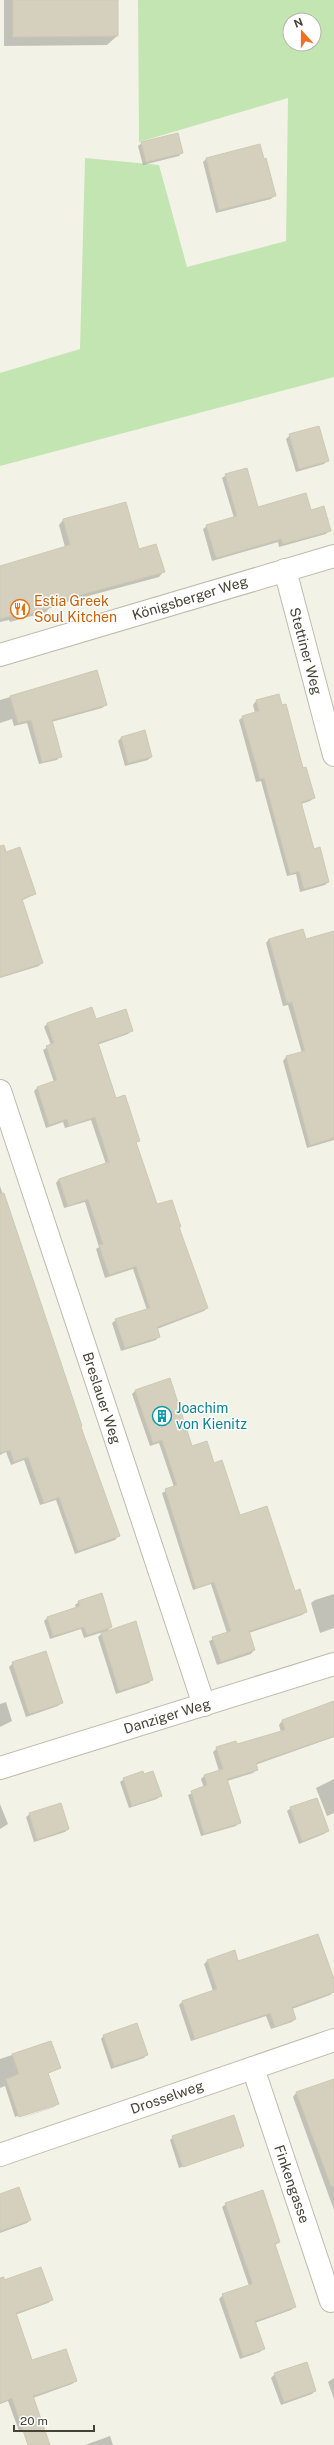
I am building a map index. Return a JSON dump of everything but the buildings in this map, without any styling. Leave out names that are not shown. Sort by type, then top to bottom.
[{"type":"street","name":"Königsberger Weg","points":[[0,655],[334,556]]},
{"type":"street","name":"Stettiner Weg","points":[[285,570],[334,754]]},
{"type":"street","name":"Breslauer Weg","points":[[0,1091],[204,1704]]},
{"type":"street","name":"Danziger Weg","points":[[0,1768],[334,1664]]},
{"type":"street","name":"Drosselweg","points":[[0,2155],[334,2040]]},
{"type":"street","name":"Finkengasse","points":[[253,2068],[331,2301]]},
{"type":"green space","points":[[138,0],[334,0],[334,377],[0,466],[0,373],[80,349],[85,158],[159,165],[187,267],[286,241],[288,98],[139,142]]},
{"type":"place","name":"Estia Greek Soul Kitchen","points":[[20,609]]},
{"type":"place","name":"Joachim von Kienitz","points":[[162,1416]]}]
